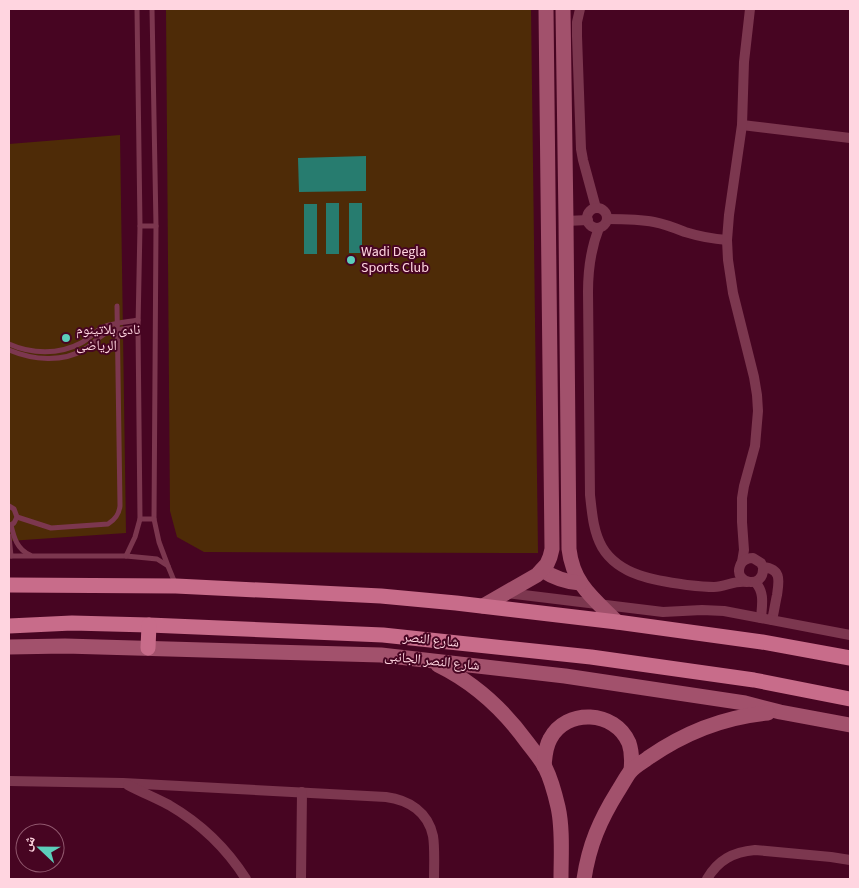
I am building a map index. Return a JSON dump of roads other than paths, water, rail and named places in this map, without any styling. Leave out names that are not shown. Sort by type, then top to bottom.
[{"type":"main road","points":[[9,586],[176,586],[381,596],[616,622],[762,642],[850,658]]},
{"type":"main road","name":"شارع النصر","points":[[9,626],[72,623],[149,624],[393,636],[610,660],[754,680],[850,699]]},
{"type":"main road","points":[[148,648],[149,624]]},
{"type":"street","points":[[483,606],[537,575],[550,557],[552,549],[546,9]]},
{"type":"street","points":[[563,9],[569,549],[572,567],[580,583],[589,595],[616,622]]},
{"type":"street","points":[[580,9],[577,22],[577,36],[580,138],[583,160],[596,208]]},
{"type":"street","points":[[732,583],[739,573],[744,555],[742,498],[755,446],[758,411],[754,377],[733,293],[727,240],[742,124],[744,62],[750,9]]},
{"type":"street","points":[[742,124],[850,138]]},
{"type":"street","points":[[599,228],[593,227],[588,222],[589,214],[596,208],[604,211],[607,219],[604,225],[599,228],[593,246],[588,276],[590,495],[592,514],[602,547],[608,556],[619,565],[639,575],[660,581],[722,587],[738,581],[751,582],[758,580],[763,574],[761,563],[753,558],[744,545]]},
{"type":"street","points":[[607,219],[648,221],[694,235],[727,240]]},
{"type":"street","points":[[566,221],[588,220]]},
{"type":"street","points":[[742,562],[745,559],[753,558]]},
{"type":"street","points":[[763,567],[774,571],[779,580],[772,620]]},
{"type":"street","points":[[542,570],[564,581],[580,583]]},
{"type":"street","points":[[739,573],[744,580],[759,587],[761,592],[761,618]]},
{"type":"street","points":[[507,593],[663,612],[702,610],[724,612],[850,635]]},
{"type":"street","name":"شارع النصر الجانبى","points":[[9,646],[382,655],[565,676],[745,703],[780,712],[850,725]]},
{"type":"street","points":[[428,660],[452,672],[475,687],[496,705],[515,725],[544,766],[559,808],[561,879]]},
{"type":"street","points":[[584,879],[591,846],[598,828],[631,770],[677,740],[702,728],[753,714],[780,712]]},
{"type":"street","points":[[544,766],[545,752],[550,739],[558,728],[570,720],[583,717],[597,717],[610,722],[621,731],[628,743],[632,756],[631,770]]},
{"type":"street","points":[[9,781],[123,783],[399,799],[411,804],[429,824],[433,837],[434,879]]},
{"type":"street","points":[[123,783],[169,805],[189,818],[225,851],[246,879]]},
{"type":"street","points":[[300,879],[302,792]]},
{"type":"street","points":[[706,879],[722,861],[736,853],[745,851],[755,850],[850,860]]},
{"type":"lane","points":[[126,556],[135,537],[140,518],[138,320],[140,226],[137,9]]},
{"type":"lane","points":[[152,9],[156,226],[154,519],[159,542],[176,586]]},
{"type":"lane","points":[[140,226],[156,226]]},
{"type":"lane","points":[[16,517],[58,528],[108,524],[117,516],[120,506],[117,306]]},
{"type":"lane","points":[[9,350],[19,351],[41,359],[64,357],[79,352],[118,326],[138,320]]},
{"type":"lane","points":[[118,326],[138,327]]},
{"type":"lane","points":[[9,344],[19,351]]},
{"type":"lane","points":[[9,506],[16,513],[14,523],[10,526],[14,538],[20,548],[33,556]]},
{"type":"lane","points":[[140,518],[154,519]]},
{"type":"lane","points":[[9,536],[10,556],[126,556],[156,559],[168,566]]},
{"type":"place","name":"Wadi Degla Sports Club","points":[[351,260]]},
{"type":"place","name":"نادى بلاتينوم الرياضى","points":[[66,338]]}]
